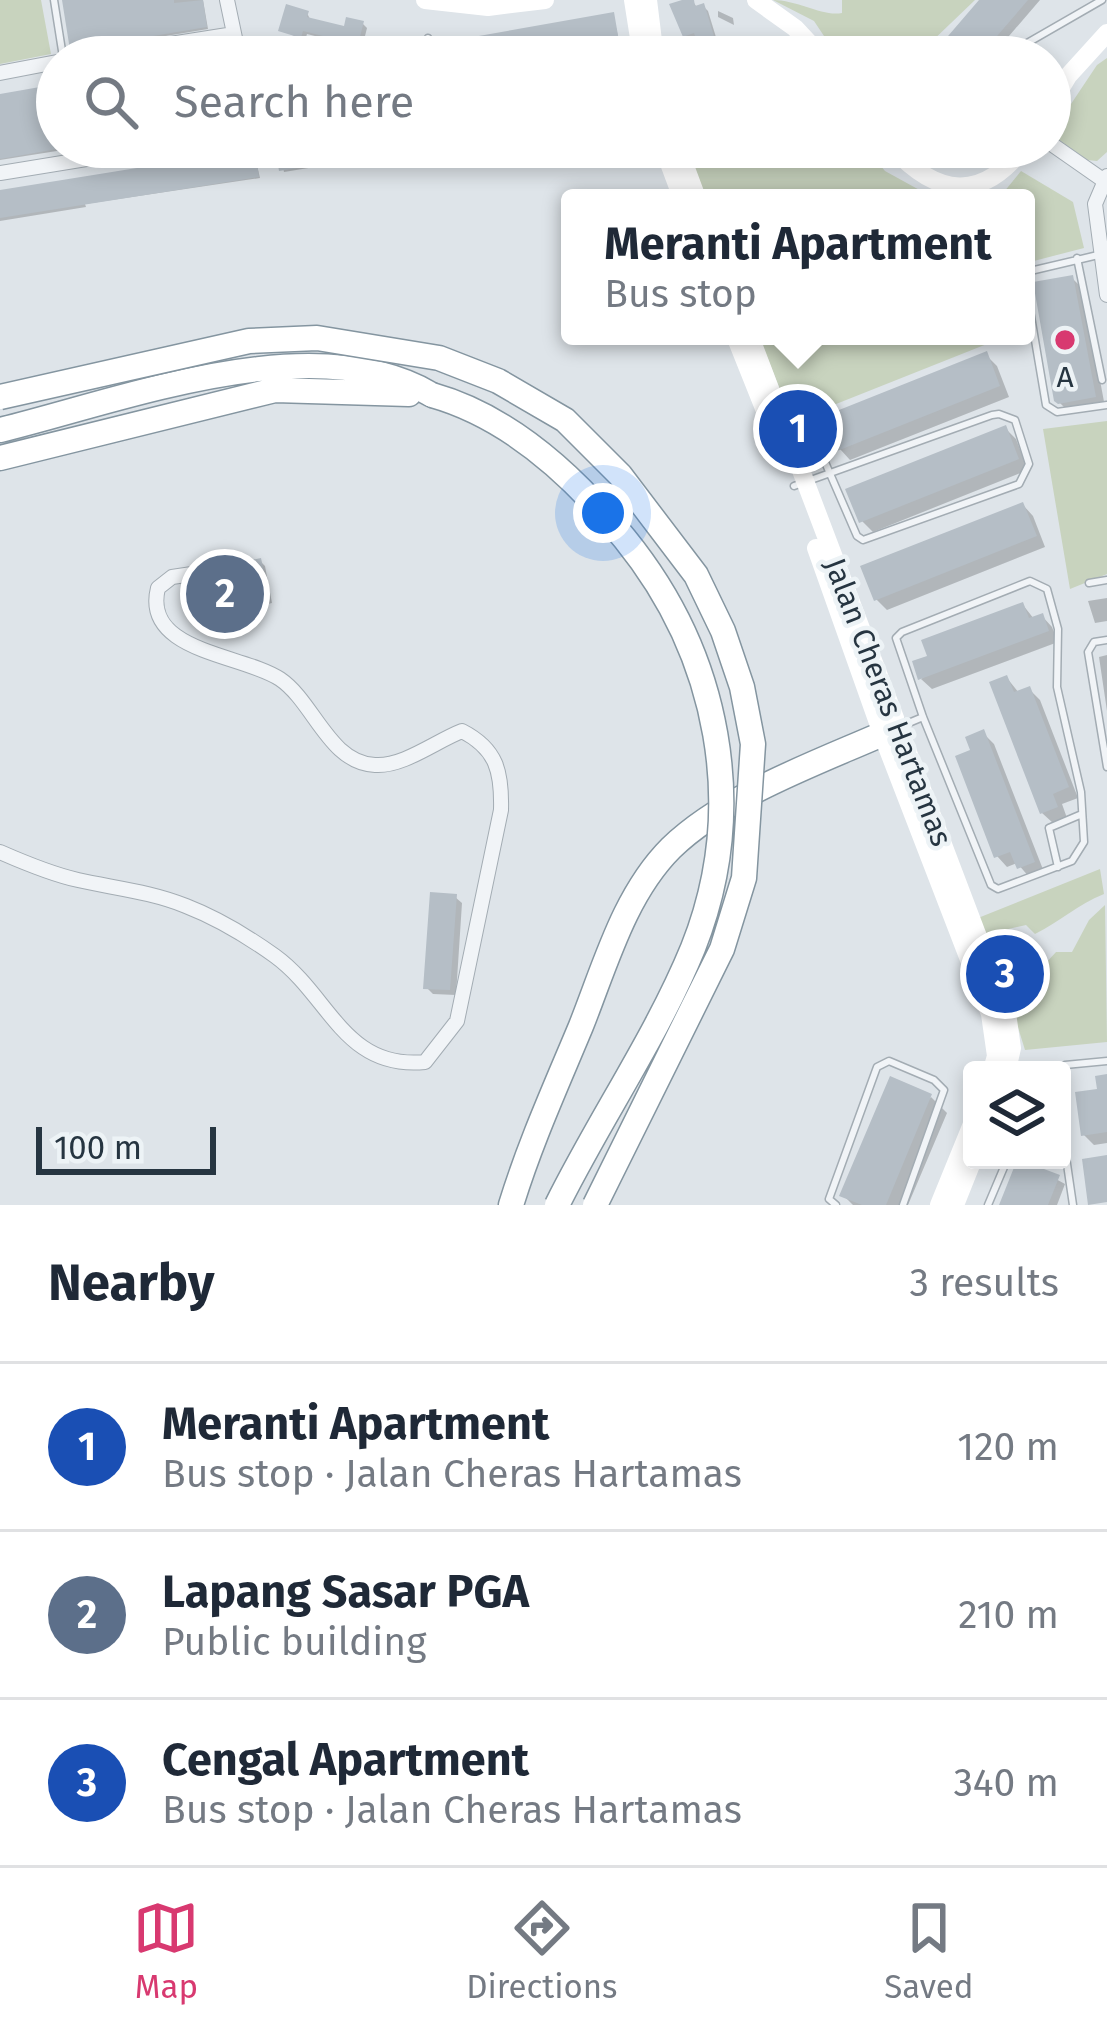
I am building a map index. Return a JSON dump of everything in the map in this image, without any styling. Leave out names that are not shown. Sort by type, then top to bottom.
[{"type":"highway","points":[[0,397],[249,341],[317,338],[439,358],[498,381],[565,420],[620,475],[683,557],[723,632],[742,688],[753,744],[744,878],[722,949],[595,1205]]},
{"type":"highway","points":[[0,430],[204,378],[266,369],[337,367],[374,372],[407,380],[432,395]]},
{"type":"highway","points":[[0,458],[274,390],[432,395],[459,402],[548,458],[607,516],[648,568],[682,626],[707,688],[722,757],[722,828],[711,892],[692,949],[557,1205]]},
{"type":"highway","points":[[512,1205],[536,1129],[620,928],[670,850],[698,826],[800,771],[892,738]]},
{"type":"street","points":[[221,36],[234,34],[227,0]]},
{"type":"street","points":[[425,0],[488,7],[545,0]]},
{"type":"street","points":[[633,0],[639,36]]},
{"type":"street","points":[[648,0],[653,36]]},
{"type":"street","points":[[652,30],[666,0]]},
{"type":"street","points":[[758,0],[802,36]]},
{"type":"street","points":[[1071,73],[1107,34]]},
{"type":"street","points":[[0,73],[36,65]]},
{"type":"street","points":[[1071,156],[1105,178],[1095,204],[1107,295]]},
{"type":"street","points":[[0,173],[36,164]]},
{"type":"street","points":[[917,168],[944,184],[976,186],[1007,168]]},
{"type":"street","name":"Jalan Cheras Hartamas","points":[[739,345],[800,484]]},
{"type":"street","name":"Jalan Cheras Hartamas","points":[[753,345],[990,1014],[995,1061]]},
{"type":"street","points":[[0,851],[77,880],[160,897],[224,924],[293,969],[356,1045],[373,1055],[387,1061],[425,1062],[439,1048],[457,1022],[501,810],[502,782],[495,757],[485,743],[462,731],[378,766],[337,747],[282,680],[198,648],[161,622],[155,611],[158,588],[172,578],[212,571]]},
{"type":"street","name":"Jalan Cheras Hartamas","points":[[892,738],[1007,1013],[1009,1061]]},
{"type":"street","points":[[939,1205],[963,1146]]},
{"type":"street","points":[[955,1205],[969,1169]]},
{"type":"lane","points":[[54,0],[58,36]]},
{"type":"lane","points":[[1039,36],[1102,0]]},
{"type":"lane","points":[[1035,270],[1100,255]]},
{"type":"lane","points":[[1077,258],[1102,380]]},
{"type":"lane","points":[[1035,340],[1046,405],[1057,412],[1107,405]]},
{"type":"lane","points":[[800,484],[829,474],[999,414],[1015,420],[1029,464],[1019,484],[871,540],[856,536],[829,474],[818,446]]},
{"type":"lane","points":[[1089,583],[1107,580]]},
{"type":"lane","points":[[1030,581],[1039,582],[1047,589],[1058,628],[1057,687],[1081,792],[1083,849],[1072,862],[1003,889],[991,885],[928,731],[896,638],[1030,581]]},
{"type":"lane","points":[[1107,640],[1094,642],[1088,652],[1107,767]]},
{"type":"lane","points":[[892,738],[922,717]]},
{"type":"lane","points":[[892,738],[928,731]]},
{"type":"lane","points":[[1058,867],[1049,828],[1082,814]]},
{"type":"lane","points":[[836,1205],[829,1199],[860,1112],[878,1067],[889,1061],[934,1080],[944,1090],[903,1205]]},
{"type":"lane","points":[[1071,1064],[1107,1061]]},
{"type":"lane","points":[[988,1205],[1002,1169]]},
{"type":"lane","points":[[1068,1169],[1073,1205]]},
{"type":"green space","points":[[0,0],[41,0],[48,36],[36,36],[36,57],[0,64]]},
{"type":"green space","points":[[773,0],[835,14],[842,13],[842,0],[975,0],[937,36],[824,36],[814,21]]},
{"type":"green space","points":[[1107,58],[1107,152],[1097,161],[1071,148],[1071,104]]},
{"type":"green space","points":[[695,168],[882,168],[918,189],[703,189]]},
{"type":"green space","points":[[1021,171],[1073,202],[1084,248],[1035,261],[1035,189],[1006,189]]},
{"type":"green space","points":[[763,345],[984,345],[816,412],[810,400],[788,410]]},
{"type":"green space","points":[[1107,421],[1107,574],[1070,589],[1043,429]]},
{"type":"green space","points":[[1100,869],[1104,894],[1035,934],[1026,925],[987,934],[978,918]]},
{"type":"green space","points":[[1105,905],[1107,1042],[1025,1050],[1008,995],[1024,959],[1045,964],[1056,952],[1072,952],[1089,920]]},
{"type":"building","points":[[62,0],[203,0],[207,27],[153,36],[68,36]]},
{"type":"building","points":[[682,0],[694,0],[695,6],[704,3],[714,36],[683,36],[669,4]]},
{"type":"building","points":[[979,0],[1028,0],[997,36],[948,36]]},
{"type":"building","points":[[286,4],[309,11],[307,17],[344,26],[346,17],[364,21],[360,36],[303,31],[294,36],[278,31]]},
{"type":"building","points":[[614,12],[618,36],[479,36]]},
{"type":"building","points":[[36,88],[36,153],[0,159],[0,94]]},
{"type":"building","points":[[137,168],[258,168],[259,177],[0,218],[0,190]]},
{"type":"building","name":"A","points":[[1073,275],[1096,397],[1054,401],[1035,282]]},
{"type":"building","points":[[987,351],[1000,386],[837,451],[824,416]]},
{"type":"building","points":[[1006,425],[1019,459],[859,523],[845,489]]},
{"type":"building","points":[[1023,502],[1037,536],[874,601],[860,566]]},
{"type":"building","points":[[261,558],[270,599],[234,607],[225,566]]},
{"type":"building","points":[[1023,602],[1029,618],[1043,613],[1049,631],[918,680],[912,661],[927,656],[921,640]]},
{"type":"building","points":[[1007,675],[1014,692],[1030,686],[1069,787],[1053,794],[1058,807],[1040,814],[989,682]]},
{"type":"building","points":[[984,729],[1035,862],[1017,869],[1010,852],[994,858],[955,756],[970,750],[965,737]]},
{"type":"building","points":[[430,892],[457,894],[450,990],[423,989]]},
{"type":"building","points":[[1107,1074],[1107,1132],[1081,1136],[1075,1092],[1097,1089],[1095,1076]]},
{"type":"building","points":[[890,1076],[932,1094],[886,1205],[862,1205],[839,1196]]},
{"type":"building","points":[[1107,1155],[1107,1202],[1088,1205],[1082,1159]]},
{"type":"building","points":[[1013,1169],[1044,1169],[1060,1175],[1048,1205],[999,1205]]},
{"type":"place","name":"A","points":[[1065,340]]},
{"type":"place","name":"Meranti Apartment","points":[[798,429]]},
{"type":"place","name":"Lapang Sasar PGA","points":[[225,594]]},
{"type":"place","name":"Cengal Apartment","points":[[1005,974]]}]
